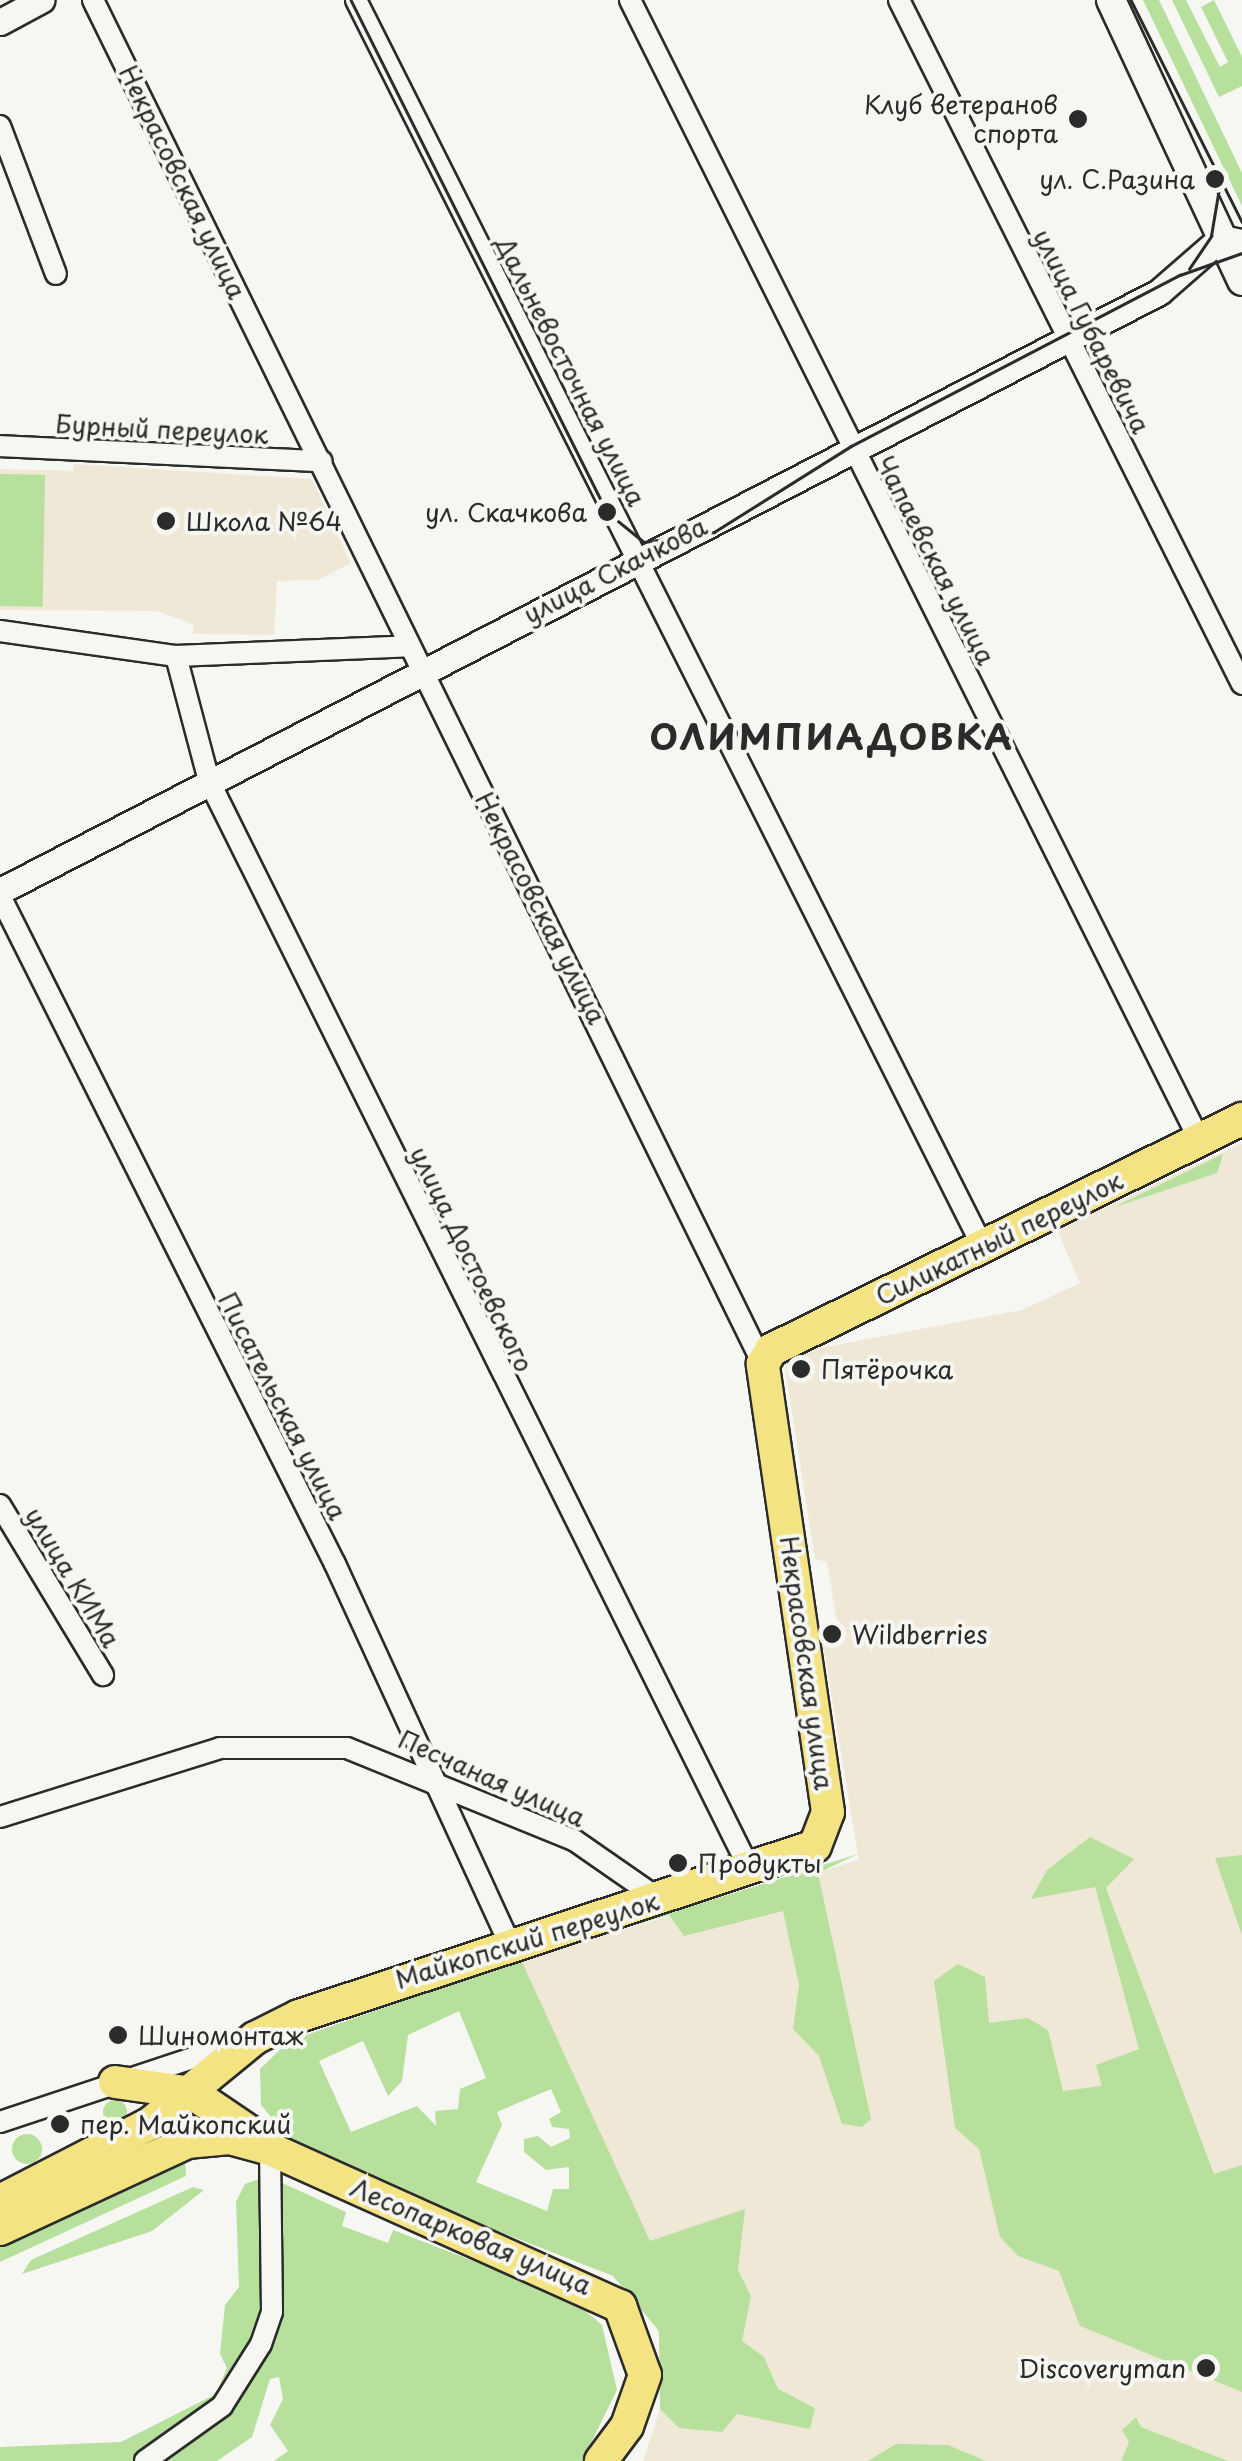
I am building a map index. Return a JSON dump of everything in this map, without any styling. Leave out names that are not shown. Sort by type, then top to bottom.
[{"type":"main road","points":[[1111,0],[1232,240],[1242,281]]},
{"type":"main road","name":"Силикатный переулок","points":[[763,1364],[780,1342],[1242,1120]]},
{"type":"main road","name":"Некрасовская улица","points":[[763,1364],[828,1812],[822,1838],[803,1854]]},
{"type":"main road","name":"Майкопский переулок","points":[[1,2205],[165,2113],[255,2038],[509,1944],[803,1854]]},
{"type":"main road","points":[[255,2038],[237,2088],[270,2149]]},
{"type":"main road","points":[[114,2082],[192,2093],[270,2149]]},
{"type":"main road","points":[[114,2082],[165,2113],[174,2134],[168,2149]]},
{"type":"main road","name":"Майкопский переулок","points":[[1,2205],[211,2137],[270,2149]]},
{"type":"main road","name":"Лесопарковая улица","points":[[270,2149],[620,2306],[644,2375],[627,2426],[601,2461]]},
{"type":"street","points":[[0,22],[41,0]]},
{"type":"street","name":"Некрасовская улица","points":[[94,0],[763,1364]]},
{"type":"street","name":"Дальневосточная улица","points":[[356,0],[982,1247]]},
{"type":"street","name":"Чапаевская улица","points":[[630,0],[1200,1141]]},
{"type":"street","name":"улица Губаревича","points":[[899,0],[1242,684]]},
{"type":"street","points":[[0,126],[56,274]]},
{"type":"street","name":"улица Скачкова","points":[[0,894],[636,557],[1159,292],[1232,240]]},
{"type":"street","name":"Бурный переулок","points":[[0,446],[322,461]]},
{"type":"street","points":[[0,631],[176,656],[410,646]]},
{"type":"street","name":"улица Достоевского","points":[[176,656],[209,781],[751,1872]]},
{"type":"street","name":"Писательская улица","points":[[0,894],[434,1776],[509,1944]]},
{"type":"street","name":"улица КИМа","points":[[0,1505],[103,1675]]},
{"type":"street","name":"Песчаная улица","points":[[0,1817],[220,1748],[260,1744],[347,1748],[434,1776],[574,1840],[658,1899]]},
{"type":"street","name":"Майкопский переулок","points":[[0,2122],[255,2038]]},
{"type":"street","points":[[145,2461],[222,2406],[261,2344],[272,2312],[270,2149]]},
{"type":"shaded area","name":"Школа №64","points":[[74,464],[312,479],[351,563],[318,580],[277,581],[274,635],[193,634],[193,624],[157,611],[0,610],[0,469],[73,471]]},
{"type":"shaded area","points":[[1242,1143],[1242,2461],[643,2461],[664,2397],[665,2352],[520,1960],[859,1860],[820,1626],[837,1622],[827,1562],[815,1559],[783,1355],[1022,1310],[1080,1283],[1057,1230]]},
{"type":"green space","points":[[1143,0],[1159,0],[1242,173],[1242,206]]},
{"type":"green space","points":[[1172,0],[1186,0],[1220,67],[1228,62],[1201,7],[1214,0],[1242,57],[1242,86],[1219,97]]},
{"type":"green space","points":[[0,474],[45,475],[43,607],[0,606]]},
{"type":"green space","points":[[1223,1154],[1217,1173],[1112,1208]]},
{"type":"green space","points":[[1090,1837],[1134,1859],[1106,1888],[1214,2174],[1242,2165],[1242,2392],[1080,2326],[1059,2271],[1018,2256],[1000,2237],[979,2149],[955,2128],[934,1981],[958,1964],[985,1977],[989,2023],[1028,2018],[1048,2030],[1063,2091],[1102,2086],[1096,2065],[1139,2049],[1095,1887],[1031,1899],[1047,1870]]},
{"type":"green space","points":[[858,1854],[818,1873],[871,2119],[862,2127],[842,2124],[819,2056],[793,2029],[799,1985],[783,1911],[684,1936],[669,1915],[594,1937]]},
{"type":"green space","points":[[1242,1855],[1242,1935],[1215,1858]]},
{"type":"green space","points":[[521,1960],[650,2241],[745,2209],[738,2270],[751,2296],[742,2341],[764,2357],[778,2389],[815,2408],[810,2429],[737,2414],[722,2432],[679,2428],[660,2409],[659,2331],[613,2276],[303,2155],[261,2105],[260,2069],[289,2041]],"holes":[[[459,2011],[486,2078],[460,2089],[458,2109],[435,2111],[436,2126],[417,2106],[351,2132],[319,2061],[363,2041],[388,2096],[402,2081],[408,2035]],[[551,2089],[561,2112],[549,2119],[552,2127],[569,2129],[570,2138],[551,2147],[538,2136],[524,2139],[524,2152],[546,2170],[569,2167],[569,2189],[553,2189],[547,2211],[476,2182],[502,2125],[497,2112]]]},
{"type":"green space","points":[[115,2100],[127,2112],[115,2124],[103,2112]]},
{"type":"green space","points":[[27,2134],[38,2138],[42,2149],[38,2160],[27,2164],[16,2160],[12,2149],[16,2138]]},
{"type":"green space","points":[[185,2160],[186,2176],[0,2262],[0,2244]]},
{"type":"green space","points":[[267,2176],[346,2212],[342,2226],[388,2243],[393,2230],[571,2299],[602,2325],[617,2390],[582,2461],[274,2461],[288,2451],[270,2425],[283,2399],[279,2377],[270,2379],[252,2437],[217,2461],[0,2461],[0,2447],[121,2442],[216,2394],[227,2368],[220,2354],[225,2305],[239,2287],[236,2202],[245,2184]]},
{"type":"green space","points":[[193,2187],[204,2190],[152,2231],[22,2274],[31,2260]]},
{"type":"green space","points":[[1136,2417],[1141,2427],[1228,2461],[1121,2461],[1129,2442],[1122,2430]]},
{"type":"green space","points":[[896,2444],[948,2445],[986,2461],[868,2461]]},
{"type":"tram line","points":[[351,0],[607,512],[644,542],[714,532],[851,446],[1180,275],[1242,253]]},
{"type":"tram line","points":[[1131,0],[1242,222]]},
{"type":"tram line","points":[[1189,269],[1211,236],[1219,188]]},
{"type":"place","name":"Клуб ветеранов спорта","points":[[1078,119]]},
{"type":"place","name":"ул. С.Разина","points":[[1215,179]]},
{"type":"place","name":"ул. Скачкова","points":[[607,512]]},
{"type":"place","name":"Школа №64","points":[[166,521]]},
{"type":"place","name":"Пятёрочка","points":[[801,1369]]},
{"type":"place","name":"Wildberries","points":[[832,1634]]},
{"type":"place","name":"Продукты","points":[[678,1863]]},
{"type":"place","name":"Шиномонтаж","points":[[118,2035]]},
{"type":"place","name":"пер. Майкопский","points":[[60,2124]]},
{"type":"place","name":"Discoveryman","points":[[1206,2368]]},
{"type":"district","name":"ОЛИМПИАДОВКА","points":[[832,736]]}]
